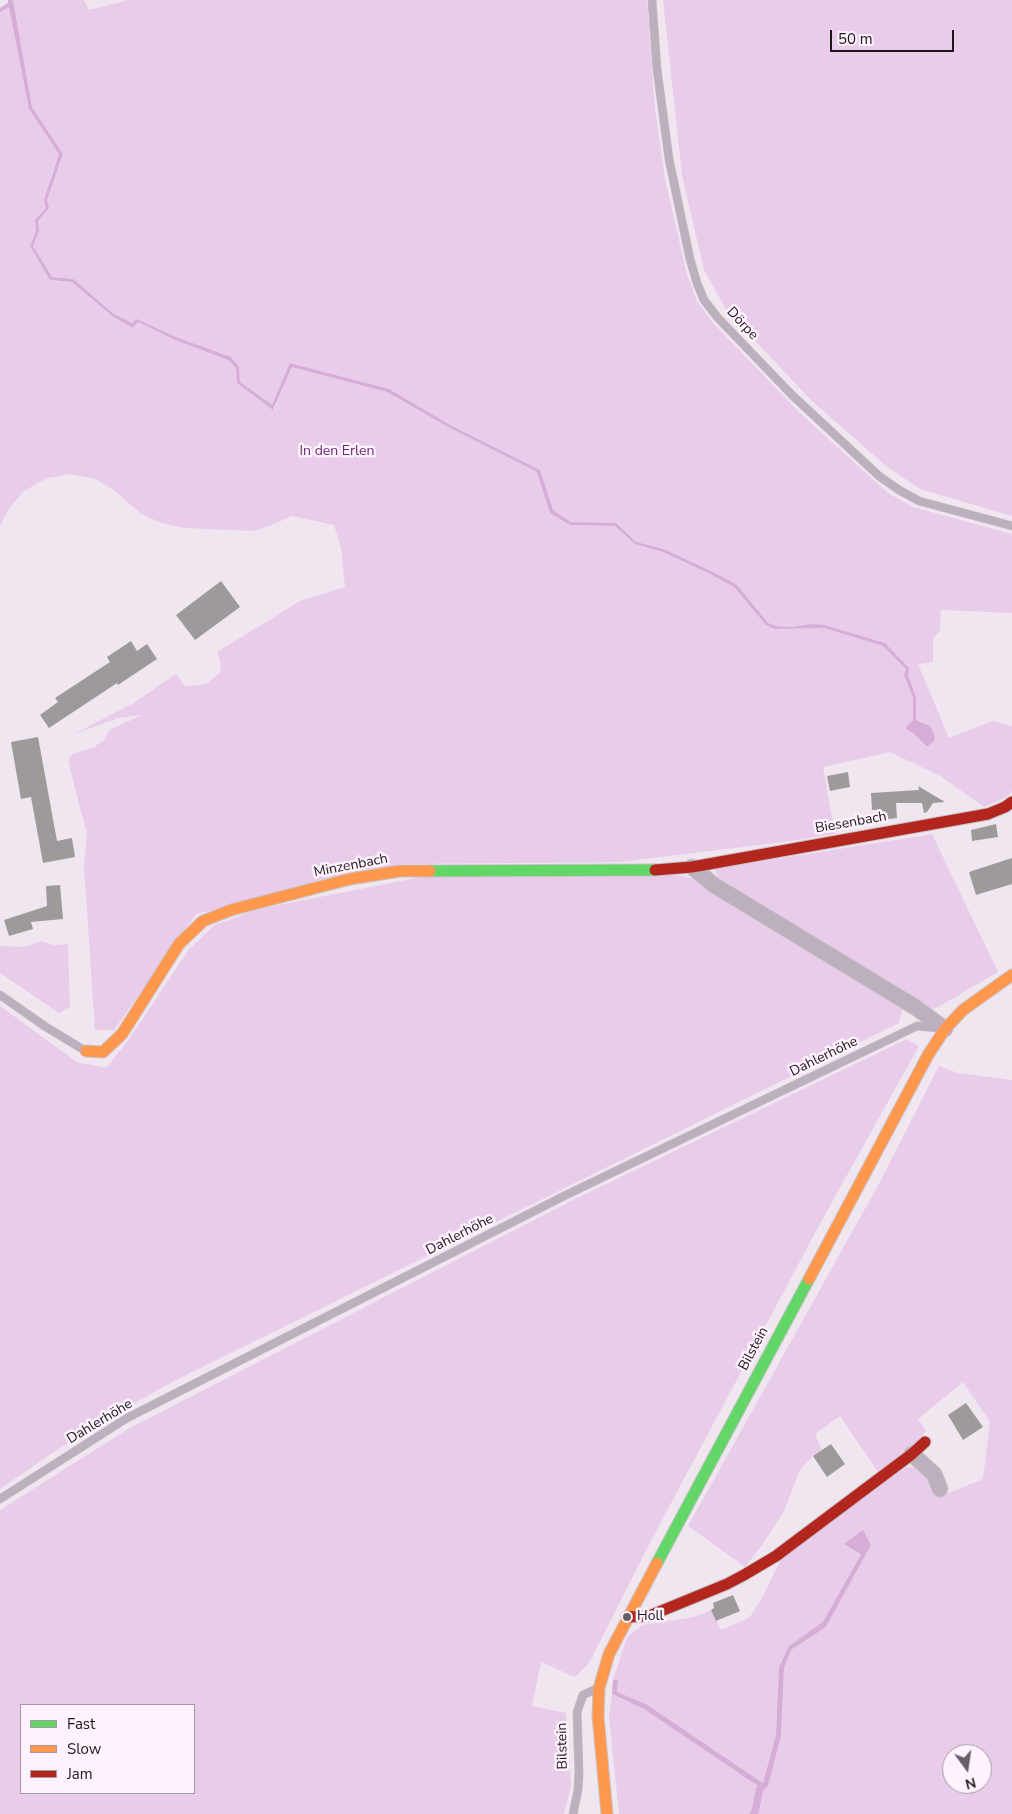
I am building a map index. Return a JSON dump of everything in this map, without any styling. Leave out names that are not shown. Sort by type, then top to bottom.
[{"type":"street","name":"Biesenbach","points":[[692,867],[988,814],[1012,802]]},
{"type":"street","points":[[692,867],[714,885],[915,1007],[945,1029],[963,1010],[1012,975]]},
{"type":"street","name":"Minzenbach","points":[[86,1051],[103,1052],[122,1034],[179,944],[203,921],[231,910],[350,879],[400,871],[652,870],[692,867]]},
{"type":"street","name":"Bilstein","points":[[607,1814],[598,1716],[599,1688],[609,1654],[928,1054],[945,1029]]},
{"type":"street","points":[[627,1617],[648,1616],[728,1584],[744,1575],[776,1556],[912,1454],[925,1442]]},
{"type":"street","points":[[912,1454],[934,1474],[940,1489]]},
{"type":"lane","name":"Dörpe","points":[[652,0],[669,159],[690,259],[704,300],[718,318],[792,395],[878,476],[919,502],[1012,526]]},
{"type":"lane","points":[[0,995],[46,1027],[86,1051]]},
{"type":"lane","name":"Dahlerhöhe","points":[[0,1499],[127,1418],[557,1199],[917,1026],[945,1029]]},
{"type":"lane","name":"Bilstein","points":[[573,1814],[578,1781],[577,1712],[583,1696],[599,1688]]},
{"type":"green space","name":"In den Erlen","points":[[13,0],[84,0],[89,10],[129,0],[647,0],[655,109],[665,179],[687,275],[697,301],[713,323],[801,414],[888,493],[913,507],[1012,534],[1012,613],[941,610],[940,631],[933,638],[933,662],[918,664],[949,738],[993,721],[1012,726],[1012,791],[1007,797],[984,807],[940,776],[890,752],[823,767],[835,834],[620,862],[401,864],[196,914],[114,1030],[95,1030],[84,867],[87,833],[69,758],[73,754],[94,747],[104,740],[109,730],[142,715],[118,718],[72,735],[132,704],[176,674],[185,686],[207,683],[220,673],[221,664],[217,652],[300,601],[345,587],[341,548],[334,525],[292,516],[253,531],[185,528],[161,523],[140,513],[115,491],[96,479],[70,474],[48,478],[24,491],[10,507],[0,526],[0,12],[9,6],[29,109],[59,154],[51,176],[47,199],[63,154],[32,107]],"holes":[[[47,201],[49,208],[38,221],[39,231],[33,246],[52,277],[73,279],[114,314],[133,324],[137,319],[176,337],[231,357],[239,367],[240,382],[272,406],[290,363],[389,389],[452,426],[540,470],[553,510],[571,522],[616,523],[636,542],[664,549],[711,571],[736,584],[767,623],[791,627],[812,624],[885,643],[909,668],[908,675],[916,697],[916,720],[923,722],[925,746],[913,733],[906,729],[913,720],[913,698],[904,675],[906,669],[883,646],[824,628],[775,629],[766,625],[734,587],[710,574],[663,552],[635,544],[615,526],[570,525],[550,512],[537,472],[450,428],[387,392],[292,367],[274,410],[237,383],[236,368],[228,360],[175,340],[138,322],[133,328],[112,316],[72,282],[50,280],[30,246],[36,231],[35,220],[46,208]]]},
{"type":"green space","points":[[663,0],[1012,0],[1012,516],[920,489],[886,466],[812,401],[727,311],[704,270],[682,175]]},
{"type":"green space","points":[[932,834],[998,972],[930,1010],[718,877],[715,869]]},
{"type":"green space","points":[[668,874],[692,878],[903,1007],[899,1023],[176,1380],[118,1412],[61,1447],[0,1489],[0,1006],[77,1062],[106,1068],[127,1042],[189,949],[215,925],[259,909],[421,877]]},
{"type":"green space","points":[[41,941],[54,945],[68,944],[70,1007],[59,1013],[0,973],[0,946],[25,947]]},
{"type":"green space","points":[[907,1039],[919,1046],[822,1220],[653,1537],[589,1663],[575,1677],[541,1662],[532,1706],[566,1713],[571,1787],[564,1814],[0,1814],[0,1510],[128,1429],[571,1201]]},
{"type":"green space","points":[[939,1066],[958,1073],[1012,1080],[1012,1814],[758,1814],[763,1791],[768,1786],[781,1736],[784,1668],[791,1650],[826,1627],[871,1545],[844,1544],[861,1553],[823,1623],[789,1646],[779,1667],[776,1735],[763,1783],[646,1704],[617,1692],[618,1680],[613,1680],[627,1637],[643,1625],[694,1617],[711,1610],[721,1630],[747,1619],[762,1598],[781,1559],[906,1467],[914,1467],[922,1472],[935,1491],[946,1494],[983,1479],[990,1422],[963,1382],[918,1419],[926,1431],[913,1446],[878,1472],[840,1416],[815,1434],[822,1450],[813,1456],[800,1470],[784,1511],[763,1544],[745,1567],[688,1526],[881,1180]]},
{"type":"green space","points":[[612,1694],[644,1709],[759,1786],[756,1788],[749,1814],[619,1814],[609,1717]]},
{"type":"shaded area","points":[[8,0],[13,0],[32,107],[63,154],[47,200],[49,208],[38,221],[39,231],[33,246],[52,277],[73,279],[114,314],[132,323],[137,319],[176,337],[231,357],[239,367],[240,382],[272,405],[290,363],[389,389],[452,426],[540,470],[553,510],[571,522],[616,523],[636,542],[664,549],[711,571],[736,584],[768,623],[776,626],[791,627],[812,624],[824,625],[885,643],[909,668],[908,675],[916,697],[916,720],[928,725],[932,729],[935,739],[932,743],[926,746],[906,729],[913,720],[913,698],[904,675],[906,669],[883,646],[824,628],[775,629],[766,625],[734,587],[710,574],[663,552],[635,544],[615,526],[570,525],[550,513],[537,472],[450,428],[387,392],[292,367],[273,410],[237,383],[236,368],[228,360],[175,340],[138,322],[133,328],[112,316],[72,282],[50,280],[30,246],[36,231],[35,220],[46,208],[44,200],[59,154],[29,109],[9,7],[0,12],[0,8],[8,3]]},
{"type":"shaded area","points":[[863,1530],[871,1545],[826,1627],[791,1650],[784,1668],[781,1736],[768,1786],[763,1791],[758,1814],[749,1814],[758,1786],[644,1709],[612,1694],[613,1680],[618,1680],[617,1692],[646,1704],[763,1783],[776,1735],[779,1667],[789,1646],[823,1622],[861,1554],[844,1544]]},
{"type":"building","points":[[221,581],[240,607],[195,640],[176,615]]},
{"type":"building","points":[[131,641],[137,651],[147,644],[157,659],[49,728],[40,715],[58,702],[55,698],[110,662],[107,657]]},
{"type":"building","points":[[38,737],[57,841],[72,838],[75,857],[43,863],[31,797],[21,799],[11,742]]},
{"type":"building","points":[[848,772],[850,787],[830,791],[827,776]]},
{"type":"building","points":[[918,786],[945,802],[933,803],[927,812],[924,813],[922,803],[896,803],[897,818],[876,821],[876,810],[872,810],[871,793],[919,790]]},
{"type":"building","points":[[996,824],[998,837],[972,841],[971,830]]},
{"type":"building","points":[[1012,858],[1012,884],[976,895],[969,872]]},
{"type":"building","points":[[60,885],[63,919],[31,922],[33,929],[9,936],[4,920],[47,906],[46,886]]},
{"type":"building","points":[[966,1403],[983,1427],[963,1440],[948,1415]]},
{"type":"building","points":[[831,1444],[845,1464],[827,1477],[813,1456]]},
{"type":"building","points":[[733,1595],[740,1611],[716,1621],[711,1610],[714,1608],[713,1603]]},
{"type":"traffic: fast","points":[[430,871],[655,870]]},
{"type":"traffic: fast","points":[[657,1563],[809,1279]]},
{"type":"traffic: slow","points":[[86,1051],[103,1052],[122,1034],[179,944],[203,921],[231,910],[350,879],[400,871],[430,871]]},
{"type":"traffic: slow","points":[[809,1279],[928,1055],[945,1029],[963,1010],[1012,975]]},
{"type":"traffic: slow","points":[[607,1814],[598,1716],[599,1688],[609,1654],[657,1563]]},
{"type":"traffic: jam","points":[[655,870],[692,867],[988,814],[1012,802]]},
{"type":"traffic: jam","points":[[627,1617],[649,1616],[727,1584],[744,1575],[776,1556],[912,1454],[925,1442]]},
{"type":"place","name":"Holl","points":[[627,1617]]}]
